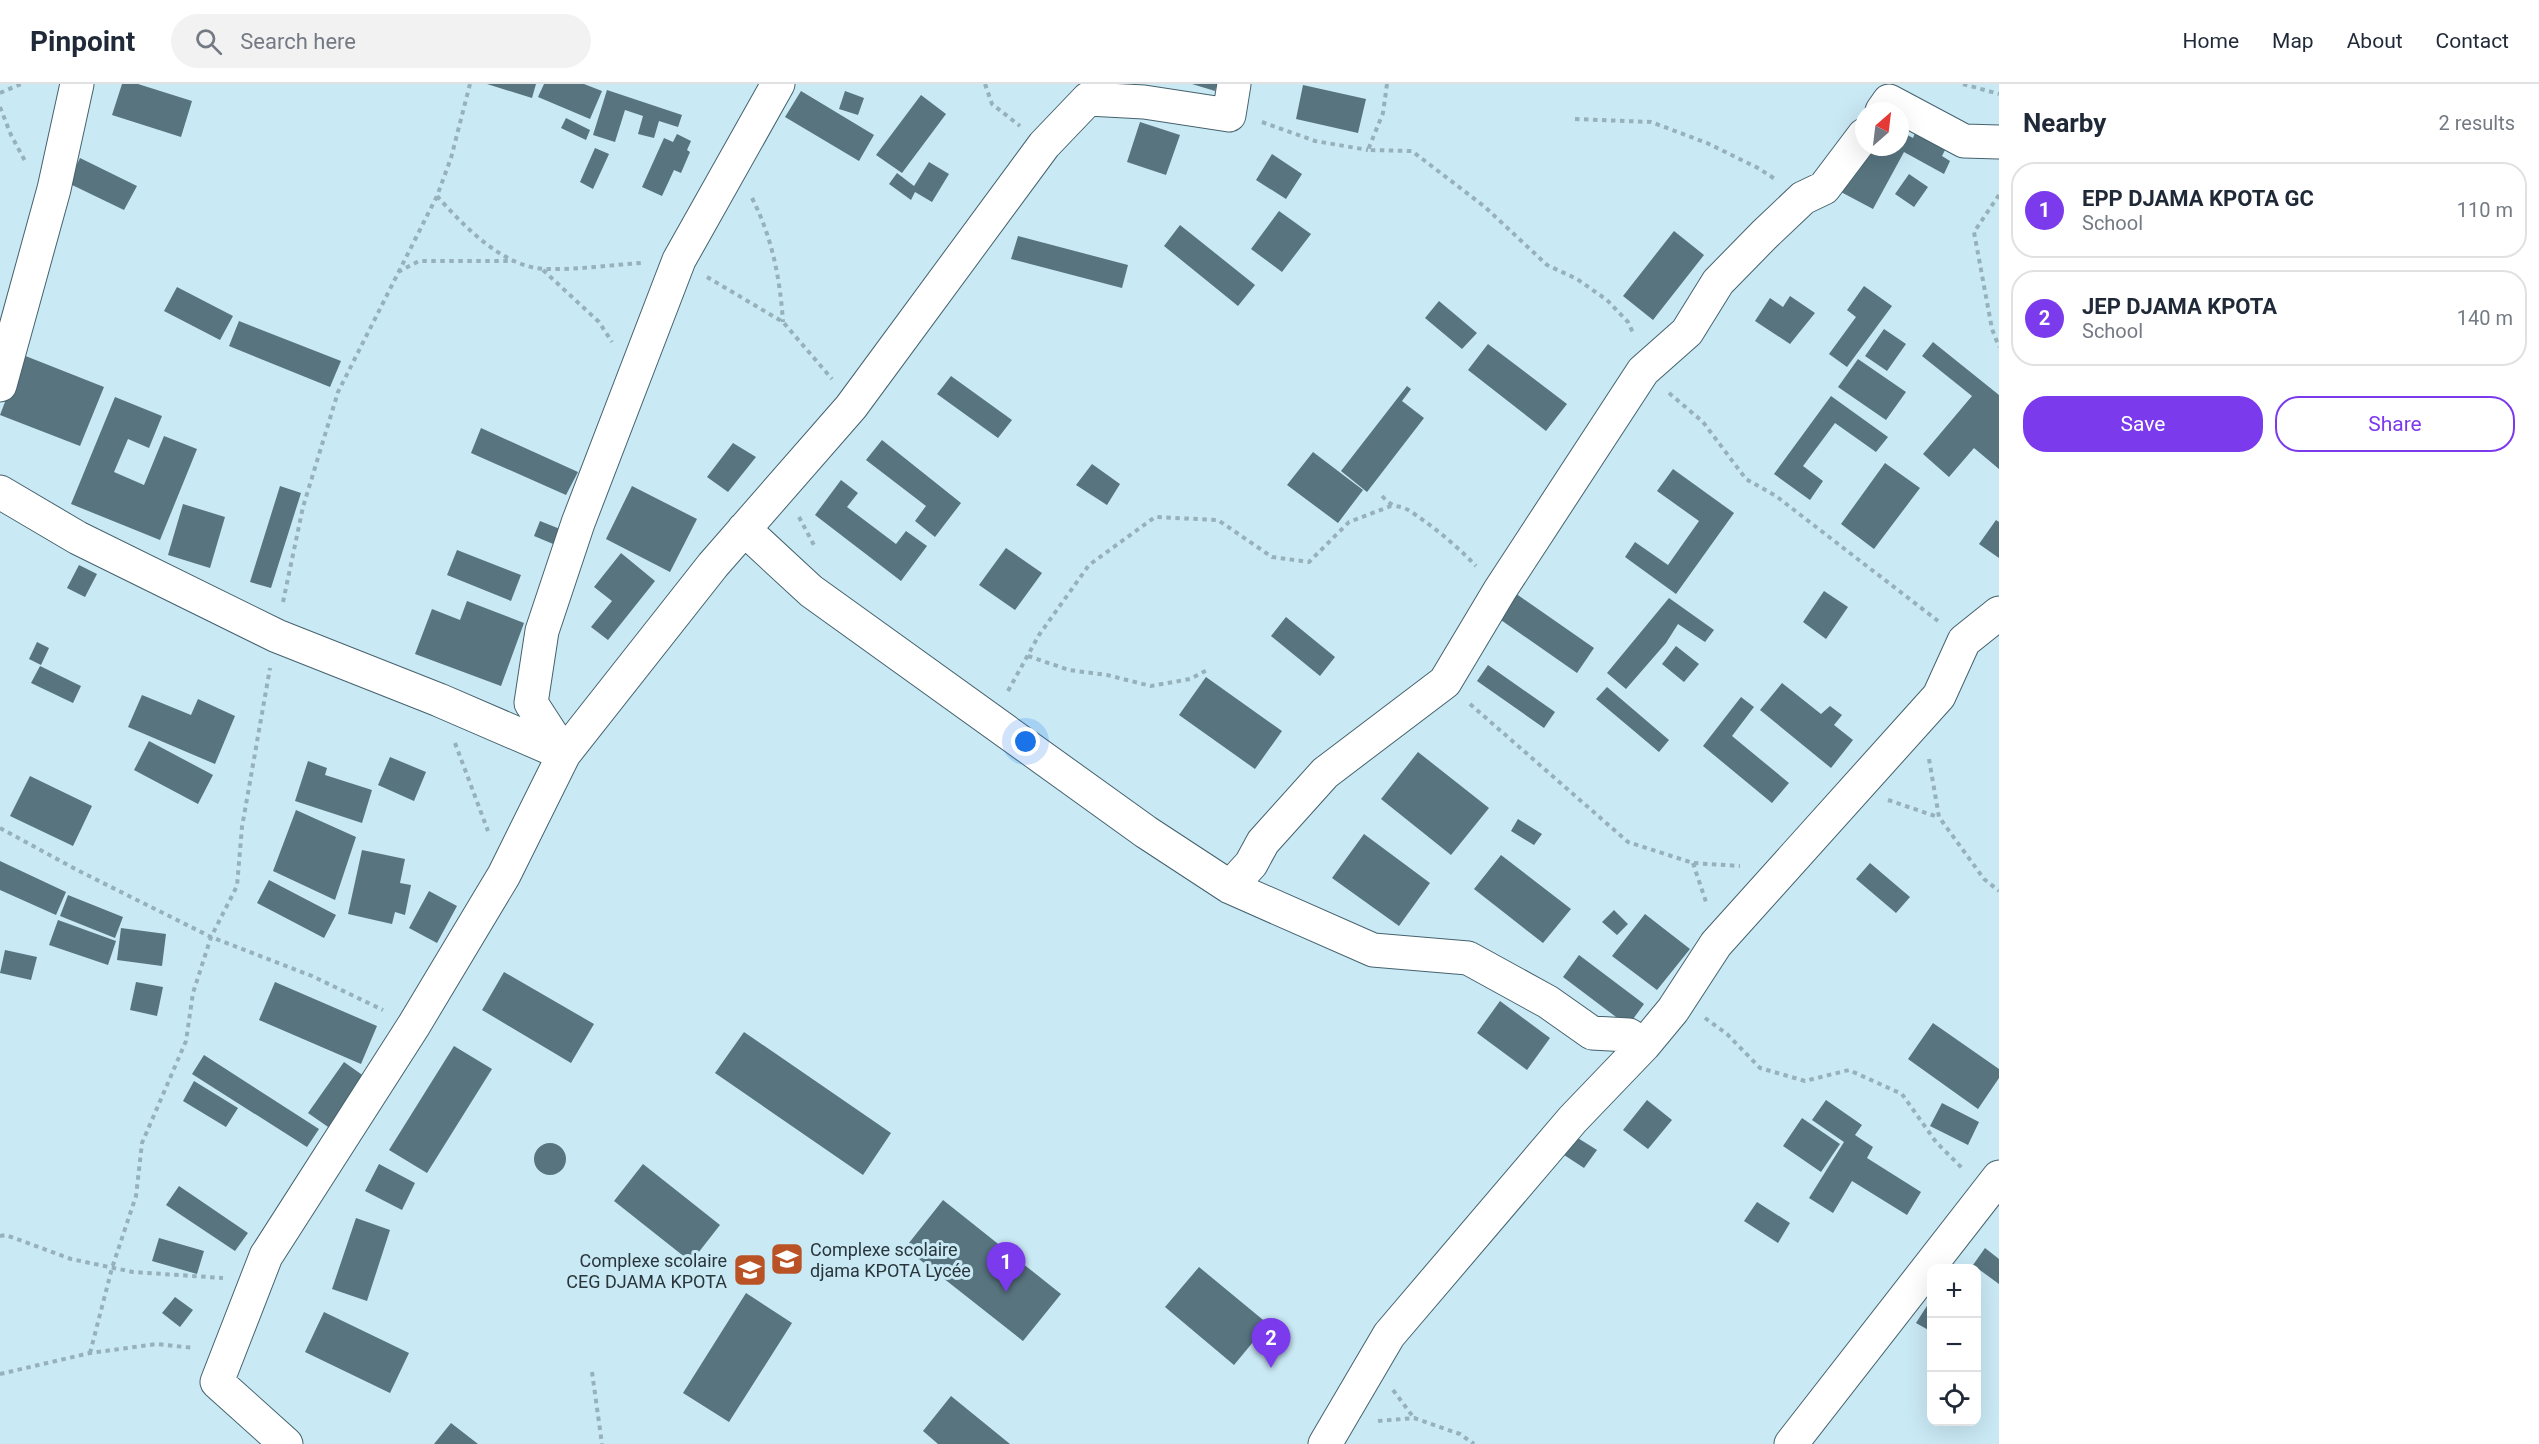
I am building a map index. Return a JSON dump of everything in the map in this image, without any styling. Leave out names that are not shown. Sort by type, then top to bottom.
[{"type":"street","points":[[0,385],[54,189],[77,84]]},
{"type":"street","points":[[564,754],[531,703],[542,632],[578,523],[679,260],[778,84]]},
{"type":"street","points":[[286,1444],[217,1382],[266,1257],[414,1025],[504,875],[564,754],[713,565],[850,407],[1044,145],[1088,99],[1144,102],[1231,99]]},
{"type":"street","points":[[1909,112],[1964,141],[1999,142]]},
{"type":"street","points":[[1230,887],[1251,864],[1263,842],[1325,773],[1445,682],[1500,590],[1643,371],[1687,332],[1719,282],[1803,198],[1824,188],[1855,147]]},
{"type":"street","points":[[0,492],[78,538],[276,636],[439,700],[564,754]]},
{"type":"street","points":[[744,529],[811,591],[1146,832],[1230,887],[1373,951],[1468,958],[1548,1002],[1592,1033],[1629,1035],[1644,1045]]},
{"type":"street","points":[[1325,1444],[1389,1335],[1573,1119],[1644,1045],[1673,1010],[1716,944],[1939,696],[1964,640],[1999,613]]},
{"type":"street","points":[[1791,1444],[1999,1177]]},
{"type":"path","points":[[0,93],[21,84]]},
{"type":"path","points":[[90,1353],[112,1268],[136,1196],[142,1143],[186,1041],[193,993],[212,936],[237,886],[242,827],[276,636],[303,507],[338,393],[437,196],[452,158],[470,84]]},
{"type":"path","points":[[985,84],[992,104],[1044,145]]},
{"type":"path","points":[[1368,150],[1383,113],[1387,84]]},
{"type":"path","points":[[1962,84],[1999,94]]},
{"type":"path","points":[[1231,99],[1256,120],[1315,141],[1368,150],[1412,151],[1485,207],[1547,265],[1585,284],[1607,300],[1628,322],[1639,346],[1643,371],[1703,422],[1746,479],[1776,496],[1964,640]]},
{"type":"path","points":[[0,107],[11,135],[31,171],[54,189]]},
{"type":"path","points":[[1575,119],[1651,122],[1707,143],[1758,168],[1803,198]]},
{"type":"path","points":[[734,162],[764,221],[781,284],[783,322]]},
{"type":"path","points":[[1999,195],[1974,232],[1992,329],[1999,347]]},
{"type":"path","points":[[437,196],[470,233],[514,261]]},
{"type":"path","points":[[398,272],[419,261],[514,261],[543,269],[679,260],[783,322],[825,370],[850,407]]},
{"type":"path","points":[[543,269],[599,322],[633,376]]},
{"type":"path","points":[[1382,496],[1391,506]]},
{"type":"path","points":[[990,719],[1039,635],[1089,565],[1155,517],[1218,520],[1272,557],[1309,562],[1349,522],[1391,506],[1407,509],[1452,542],[1500,590]]},
{"type":"path","points":[[1028,656],[1069,670],[1107,675],[1151,686],[1190,679],[1209,669]]},
{"type":"path","points":[[1445,682],[1628,842],[1693,863],[1728,866],[1785,865]]},
{"type":"path","points":[[439,700],[504,875]]},
{"type":"path","points":[[1930,752],[1928,763],[1939,817],[1983,879],[1999,891]]},
{"type":"path","points":[[1854,788],[1939,817]]},
{"type":"path","points":[[0,828],[79,871],[212,936],[312,976],[414,1025]]},
{"type":"path","points":[[1673,1010],[1699,1013],[1727,1034],[1760,1068],[1805,1081],[1849,1070],[1902,1094],[1936,1142],[1966,1173]]},
{"type":"path","points":[[0,1236],[6,1235],[71,1259],[133,1272],[257,1280]]},
{"type":"path","points":[[0,1374],[90,1353],[157,1344],[229,1353]]},
{"type":"path","points":[[592,1372],[602,1444]]},
{"type":"path","points":[[1373,1422],[1414,1418],[1460,1434],[1474,1444]]},
{"type":"building","points":[[122,84],[138,84],[192,101],[181,137],[112,115]]},
{"type":"building","points":[[487,84],[536,84],[532,98]]},
{"type":"building","points":[[544,84],[584,84],[602,91],[590,119],[538,97]]},
{"type":"building","points":[[1192,84],[1217,84],[1215,91]]},
{"type":"building","points":[[1303,85],[1366,99],[1358,133],[1296,119]]},
{"type":"building","points":[[607,90],[682,115],[678,127],[659,121],[654,138],[638,134],[643,116],[625,110],[615,142],[593,135]]},
{"type":"building","points":[[801,91],[874,135],[859,161],[785,117]]},
{"type":"building","points":[[845,91],[864,98],[858,115],[839,109]]},
{"type":"building","points":[[921,95],[946,114],[902,173],[876,155]]},
{"type":"building","points":[[566,118],[590,130],[586,140],[561,128]]},
{"type":"building","points":[[1140,122],[1180,135],[1166,175],[1127,162]]},
{"type":"building","points":[[1915,133],[1945,150],[1942,156],[1950,161],[1944,174],[1909,155],[1909,136],[1913,138]]},
{"type":"building","points":[[677,134],[691,141],[687,150],[690,152],[681,173],[674,170],[662,196],[642,187],[664,138],[673,142]]},
{"type":"building","points":[[595,148],[609,154],[593,189],[580,182]]},
{"type":"building","points":[[1272,154],[1302,174],[1286,199],[1256,180]]},
{"type":"building","points":[[1861,156],[1902,156],[1873,209],[1841,192]]},
{"type":"building","points":[[80,158],[137,186],[124,210],[68,183]]},
{"type":"building","points":[[929,162],[949,174],[932,202],[915,192],[911,200],[889,184],[897,173],[914,186]]},
{"type":"building","points":[[1909,174],[1928,187],[1914,207],[1895,194]]},
{"type":"building","points":[[1279,211],[1311,234],[1282,272],[1251,249]]},
{"type":"building","points":[[1180,225],[1255,285],[1238,306],[1164,246]]},
{"type":"building","points":[[1674,231],[1704,255],[1653,320],[1623,296]]},
{"type":"building","points":[[1018,236],[1128,265],[1122,288],[1011,259]]},
{"type":"building","points":[[1864,286],[1892,306],[1847,367],[1829,354],[1856,317],[1847,310]]},
{"type":"building","points":[[177,287],[233,316],[220,340],[164,311]]},
{"type":"building","points":[[1790,296],[1815,313],[1790,344],[1755,321],[1770,298],[1783,307]]},
{"type":"building","points":[[1439,301],[1477,333],[1462,349],[1425,318]]},
{"type":"building","points":[[239,321],[341,361],[330,387],[229,346]]},
{"type":"building","points":[[1884,329],[1906,344],[1887,371],[1865,356]]},
{"type":"building","points":[[1933,342],[1999,395],[1999,469],[1974,448],[1949,477],[1923,454],[1972,396],[1922,356]]},
{"type":"building","points":[[1488,344],[1567,404],[1546,431],[1468,370]]},
{"type":"building","points":[[23,355],[104,387],[80,446],[0,415]]},
{"type":"building","points":[[1858,359],[1906,392],[1886,420],[1838,387]]},
{"type":"building","points":[[951,376],[1012,420],[998,438],[937,394]]},
{"type":"building","points":[[1407,386],[1411,389],[1402,401],[1424,418],[1367,492],[1341,471]]},
{"type":"building","points":[[1831,396],[1888,437],[1876,452],[1835,423],[1803,466],[1823,481],[1810,500],[1774,474]]},
{"type":"building","points":[[115,397],[162,416],[149,448],[128,439],[114,472],[144,485],[164,436],[197,449],[160,540],[71,504]]},
{"type":"building","points":[[481,428],[578,472],[566,495],[471,453]]},
{"type":"building","points":[[882,440],[961,503],[935,537],[915,521],[926,506],[866,460]]},
{"type":"building","points":[[733,443],[756,457],[728,492],[707,477]]},
{"type":"building","points":[[1313,452],[1363,490],[1338,523],[1287,485]]},
{"type":"building","points":[[1885,463],[1920,488],[1874,549],[1841,524]]},
{"type":"building","points":[[1092,464],[1120,484],[1107,505],[1076,485]]},
{"type":"building","points":[[1673,469],[1734,513],[1676,594],[1625,557],[1635,542],[1668,565],[1699,521],[1657,491]]},
{"type":"building","points":[[841,480],[858,493],[847,507],[896,544],[906,531],[927,546],[901,581],[815,515]]},
{"type":"building","points":[[280,486],[301,493],[271,588],[250,582]]},
{"type":"building","points":[[632,486],[697,519],[670,572],[606,539]]},
{"type":"building","points":[[183,504],[225,517],[210,568],[168,555]]},
{"type":"building","points":[[1996,520],[1999,522],[1999,558],[1979,544]]},
{"type":"building","points":[[540,521],[565,531],[558,546],[534,536]]},
{"type":"building","points":[[1006,548],[1042,573],[1015,610],[979,585]]},
{"type":"building","points":[[457,550],[521,575],[511,601],[447,575]]},
{"type":"building","points":[[621,553],[655,581],[608,640],[591,627],[612,601],[594,587]]},
{"type":"building","points":[[79,565],[97,574],[85,597],[67,588]]},
{"type":"building","points":[[1824,591],[1848,607],[1826,639],[1803,622]]},
{"type":"building","points":[[1515,593],[1594,648],[1577,673],[1498,618]]},
{"type":"building","points":[[1669,598],[1714,630],[1705,642],[1678,624],[1666,643],[1626,689],[1607,673]]},
{"type":"building","points":[[467,601],[524,623],[501,686],[415,654],[432,609],[460,620]]},
{"type":"building","points":[[1286,617],[1335,657],[1320,676],[1271,636]]},
{"type":"building","points":[[37,642],[49,648],[41,665],[29,659]]},
{"type":"building","points":[[1676,646],[1699,664],[1684,682],[1662,664]]},
{"type":"building","points":[[1488,665],[1555,712],[1544,728],[1477,681]]},
{"type":"building","points":[[40,666],[81,686],[73,703],[31,683]]},
{"type":"building","points":[[1206,677],[1282,731],[1255,769],[1179,715]]},
{"type":"building","points":[[1782,683],[1821,714],[1830,706],[1842,715],[1834,725],[1853,740],[1831,768],[1760,710]]},
{"type":"building","points":[[1607,687],[1669,740],[1659,752],[1596,699]]},
{"type":"building","points":[[142,695],[191,715],[198,699],[235,716],[215,764],[128,727]]},
{"type":"building","points":[[1741,697],[1754,707],[1732,736],[1789,783],[1772,803],[1703,746]]},
{"type":"building","points":[[149,741],[213,775],[198,804],[134,770]]},
{"type":"building","points":[[1418,752],[1489,808],[1451,855],[1381,799]]},
{"type":"building","points":[[390,757],[426,772],[414,801],[378,785]]},
{"type":"building","points":[[308,761],[327,768],[325,775],[372,790],[362,823],[295,801]]},
{"type":"building","points":[[30,776],[92,806],[73,846],[10,816]]},
{"type":"building","points":[[296,810],[356,837],[335,900],[273,871]]},
{"type":"building","points":[[1518,819],[1542,834],[1534,845],[1511,831]]},
{"type":"building","points":[[1364,834],[1430,883],[1399,926],[1332,878]]},
{"type":"building","points":[[362,850],[405,859],[400,883],[411,885],[405,915],[395,912],[392,924],[348,914]]},
{"type":"building","points":[[1501,855],[1571,909],[1543,943],[1474,889]]},
{"type":"building","points":[[0,861],[66,892],[56,915],[0,890]]},
{"type":"building","points":[[1870,863],[1910,897],[1896,913],[1856,879]]},
{"type":"building","points":[[269,880],[336,915],[324,938],[257,903]]},
{"type":"building","points":[[429,891],[457,906],[437,943],[409,928]]},
{"type":"building","points":[[68,895],[123,917],[115,938],[60,916]]},
{"type":"building","points":[[1614,910],[1628,924],[1617,935],[1602,922]]},
{"type":"building","points":[[1645,914],[1690,949],[1657,990],[1612,956]]},
{"type":"building","points":[[58,920],[116,941],[108,965],[49,945]]},
{"type":"building","points":[[121,928],[166,934],[162,966],[117,960]]},
{"type":"building","points":[[5,950],[37,957],[31,980],[0,973]]},
{"type":"building","points":[[1579,955],[1644,1004],[1628,1026],[1563,977]]},
{"type":"building","points":[[504,972],[594,1024],[571,1063],[482,1010]]},
{"type":"building","points":[[136,982],[163,987],[157,1016],[130,1010]]},
{"type":"building","points":[[275,982],[377,1026],[361,1064],[259,1020]]},
{"type":"building","points":[[1500,1001],[1550,1038],[1527,1070],[1477,1033]]},
{"type":"building","points":[[1933,1023],[1999,1069],[1999,1078],[1978,1109],[1908,1059]]},
{"type":"building","points":[[744,1032],[891,1133],[863,1175],[715,1073]]},
{"type":"building","points":[[454,1046],[492,1069],[427,1173],[389,1150]]},
{"type":"building","points":[[204,1055],[319,1129],[307,1147],[192,1074]]},
{"type":"building","points":[[344,1062],[368,1079],[331,1129],[308,1113]]},
{"type":"building","points":[[194,1081],[238,1108],[226,1127],[183,1101]]},
{"type":"building","points":[[1647,1100],[1672,1120],[1648,1149],[1623,1130]]},
{"type":"building","points":[[1826,1100],[1862,1125],[1855,1135],[1873,1147],[1867,1158],[1921,1192],[1907,1215],[1852,1181],[1833,1213],[1809,1198],[1844,1142],[1812,1120]]},
{"type":"building","points":[[1942,1103],[1979,1122],[1968,1145],[1930,1126]]},
{"type":"building","points":[[1802,1118],[1840,1144],[1821,1172],[1783,1146]]},
{"type":"building","points":[[1573,1135],[1597,1150],[1584,1168],[1561,1153]]},
{"type":"building","points":[[550,1143],[562,1147],[566,1159],[562,1171],[550,1175],[538,1171],[534,1159],[538,1147]]},
{"type":"building","points":[[379,1164],[415,1183],[402,1210],[365,1191]]},
{"type":"building","points":[[643,1164],[720,1225],[691,1262],[614,1201]]},
{"type":"building","points":[[179,1186],[248,1233],[235,1251],[166,1205]]},
{"type":"building","points":[[943,1200],[1061,1294],[1023,1341],[905,1248]]},
{"type":"building","points":[[1757,1202],[1790,1223],[1778,1243],[1744,1221]]},
{"type":"building","points":[[356,1218],[390,1230],[367,1301],[332,1289]]},
{"type":"building","points":[[159,1238],[204,1251],[197,1274],[152,1261]]},
{"type":"building","points":[[1985,1248],[1999,1259],[1999,1284],[1981,1271],[1981,1264],[1974,1264]]},
{"type":"building","points":[[1199,1267],[1268,1324],[1234,1365],[1165,1307]]},
{"type":"building","points":[[746,1293],[792,1323],[729,1422],[683,1393]]},
{"type":"building","points":[[175,1297],[193,1310],[180,1327],[162,1313]]},
{"type":"building","points":[[1927,1306],[1927,1329],[1916,1323]]},
{"type":"building","points":[[324,1312],[409,1353],[390,1393],[305,1352]]},
{"type":"building","points":[[951,1396],[1010,1444],[938,1444],[923,1431]]},
{"type":"building","points":[[451,1423],[478,1444],[434,1444]]},
{"type":"place","name":"Complexe scolaire djama KPOTA Lycée","points":[[787,1259]]},
{"type":"place","name":"Complexe scolaire CEG DJAMA KPOTA","points":[[750,1270]]},
{"type":"place","name":"EPP DJAMA KPOTA GC","points":[[1006,1292]]},
{"type":"place","name":"JEP DJAMA KPOTA","points":[[1271,1368]]}]
